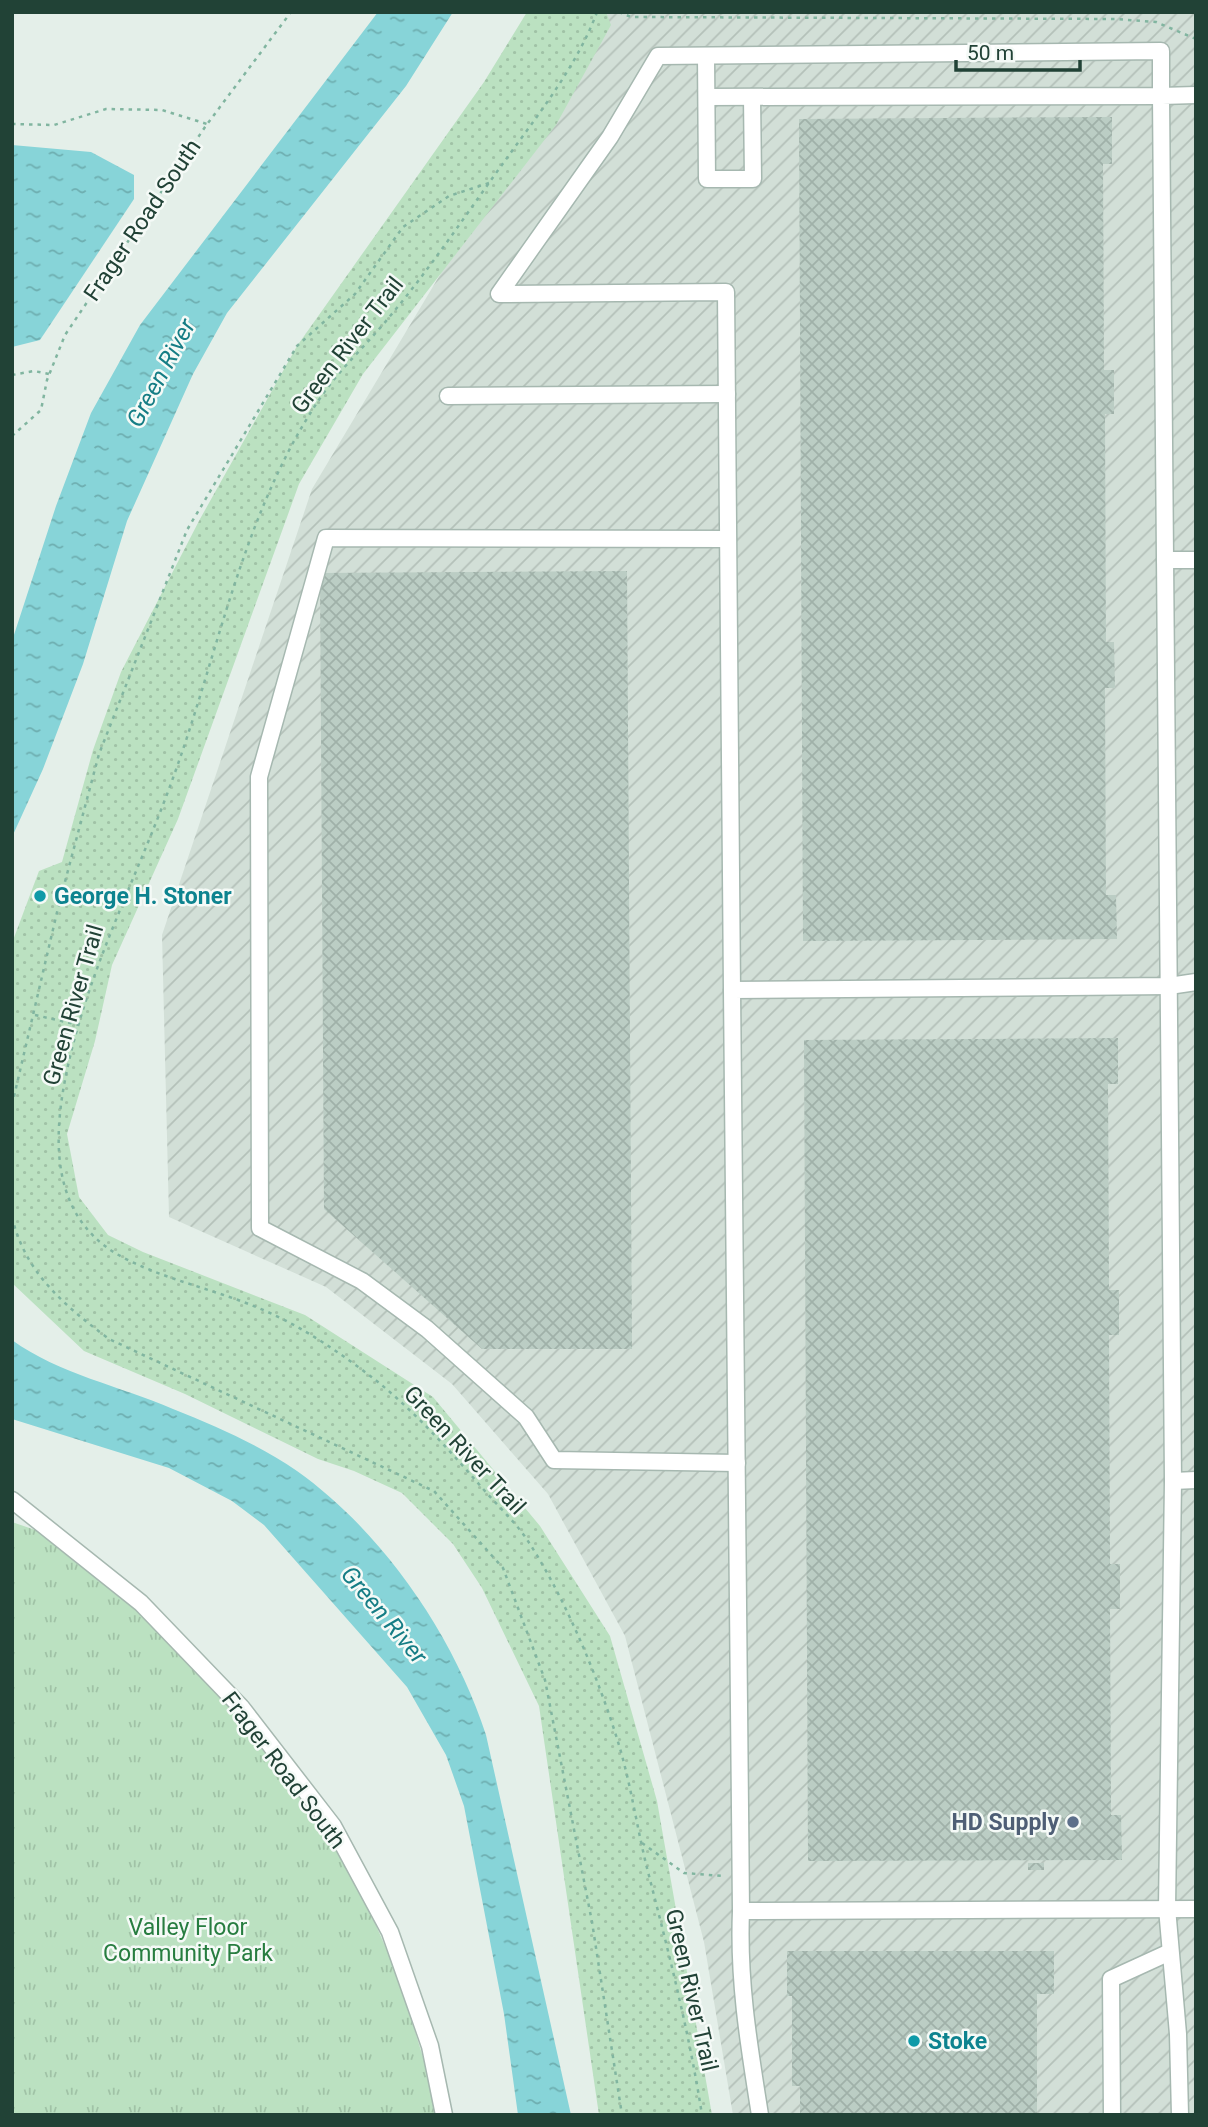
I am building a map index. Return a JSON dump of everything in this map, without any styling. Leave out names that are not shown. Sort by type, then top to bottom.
[{"type":"street","points":[[760,2115],[744,2016],[739,1950],[741,1911],[726,292],[499,294],[610,137],[658,56],[1161,51],[1173,1481],[1167,1908],[1178,2034],[1180,2115]]},
{"type":"street","points":[[706,56],[707,179],[753,179],[752,97]]},
{"type":"street","points":[[707,97],[1196,95]]},
{"type":"street","points":[[448,396],[727,394]]},
{"type":"street","points":[[729,539],[326,538],[259,777],[260,1228],[362,1281],[427,1329],[526,1417],[554,1460],[737,1463]]},
{"type":"street","points":[[1165,560],[1196,560]]},
{"type":"street","points":[[732,989],[1169,986],[1196,982]]},
{"type":"street","points":[[1173,1481],[1196,1480]]},
{"type":"street","name":"Frager Road South","points":[[12,1500],[141,1603],[241,1707],[333,1826],[390,1932],[430,2046],[444,2115]]},
{"type":"street","points":[[741,1911],[1196,1909]]},
{"type":"street","points":[[1112,2115],[1111,1979],[1170,1952]]},
{"type":"path","name":"Frager Road South","points":[[12,436],[41,410],[49,374],[65,335],[207,124],[291,12]]},
{"type":"path","name":"Green River Trail","points":[[597,12],[539,113],[391,315],[327,389],[282,468],[244,559],[177,766],[114,918],[79,1025],[66,1076],[59,1140],[64,1190],[91,1235],[135,1264],[273,1314],[327,1346],[378,1382],[445,1446],[525,1536],[595,1673],[621,1752],[640,1841],[684,2014],[702,2115]]},
{"type":"path","points":[[619,12],[631,17],[1116,19],[1156,22],[1196,39]]},
{"type":"path","points":[[12,124],[54,125],[106,109],[162,110],[207,124]]},
{"type":"path","points":[[12,1105],[99,754],[187,530],[297,346],[355,294],[403,227],[449,196],[489,183]]},
{"type":"path","points":[[12,375],[34,372],[49,374]]},
{"type":"path","points":[[33,1014],[79,1025]]},
{"type":"path","points":[[12,1217],[24,1255],[43,1283],[76,1314],[109,1339],[434,1491],[503,1568],[545,1680],[592,1922],[622,2115]]},
{"type":"path","points":[[640,1841],[684,1873],[740,1877]]},
{"type":"shaded area","points":[[597,12],[1196,12],[1196,2115],[733,2115],[704,1942],[625,1636],[548,1494],[452,1384],[326,1287],[169,1217],[162,935],[312,489]]},
{"type":"green space","points":[[527,12],[606,12],[611,25],[556,125],[363,374],[299,484],[178,819],[112,965],[95,1041],[67,1134],[79,1197],[108,1235],[143,1252],[305,1315],[433,1397],[540,1526],[610,1636],[657,1801],[712,2115],[599,2115],[539,1706],[482,1588],[453,1544],[402,1493],[354,1471],[318,1459],[185,1394],[84,1351],[12,1283],[12,943],[39,871],[62,862],[93,750],[121,672],[200,519],[297,346],[484,82]]},
{"type":"green space","name":"Valley Floor Community Park","points":[[12,1522],[47,1534],[131,1602],[178,1647],[268,1749],[331,1840],[363,1895],[391,1960],[408,2009],[432,2086],[435,2115],[12,2115]]},
{"type":"water","name":"Green River","points":[[378,12],[453,12],[406,86],[227,313],[193,374],[127,521],[83,664],[43,769],[12,837],[12,641],[56,506],[91,413],[140,325]]},
{"type":"water","points":[[12,145],[91,152],[134,175],[134,199],[40,340],[12,347]]},
{"type":"water","name":"Green River","points":[[12,1340],[50,1362],[205,1422],[283,1462],[328,1496],[358,1524],[412,1589],[455,1661],[486,1735],[571,2115],[518,2115],[504,2014],[464,1806],[446,1755],[407,1687],[264,1525],[232,1501],[169,1468],[12,1419]]},
{"type":"building","points":[[1112,117],[1112,164],[1103,164],[1104,370],[1114,370],[1114,414],[1105,414],[1106,642],[1114,642],[1115,688],[1105,688],[1106,895],[1116,895],[1117,939],[803,941],[799,119]]},
{"type":"building","points":[[627,571],[632,1349],[482,1349],[324,1209],[320,573]]},
{"type":"building","points":[[1118,1038],[1118,1084],[1108,1084],[1109,1290],[1119,1290],[1119,1335],[1109,1335],[1110,1564],[1120,1564],[1120,1609],[1110,1609],[1111,1815],[1121,1815],[1122,1860],[808,1861],[804,1040]]},
{"type":"building","points":[[1028,1863],[1044,1863],[1044,1870],[1028,1870]]},
{"type":"building","name":"Stoke","points":[[787,1951],[1054,1951],[1054,1994],[1037,1994],[1037,2115],[800,2115],[800,2086],[792,2086],[792,1996],[787,1996]]},
{"type":"place","name":"George H. Stoner","points":[[40,896]]},
{"type":"place","name":"HD Supply","points":[[1073,1822]]},
{"type":"place","name":"Stoke","points":[[914,2041]]}]
